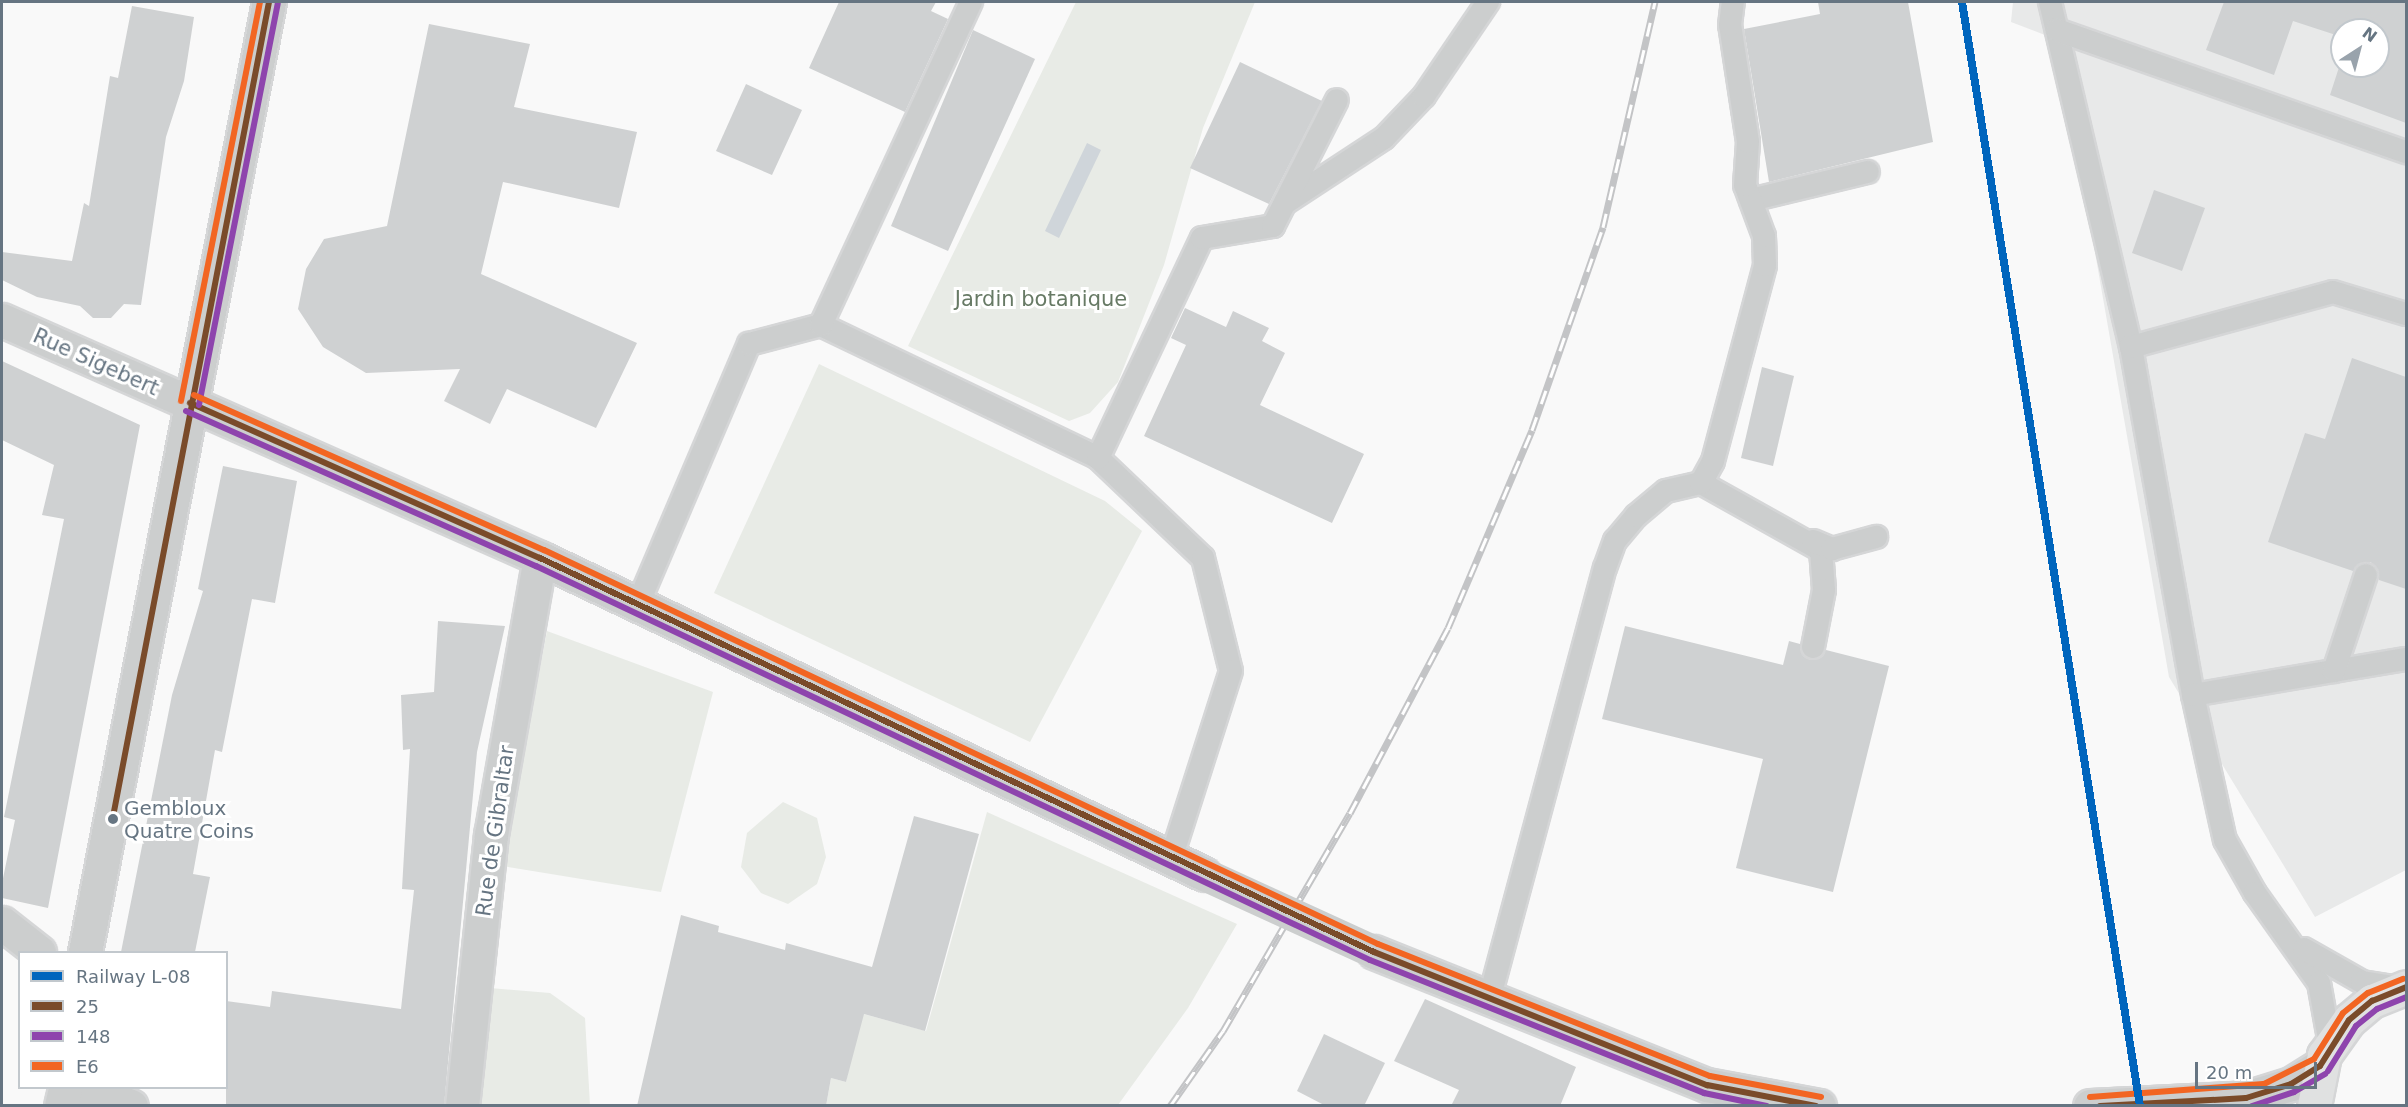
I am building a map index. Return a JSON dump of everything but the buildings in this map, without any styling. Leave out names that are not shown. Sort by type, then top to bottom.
[{"type":"main road","points":[[2314,1106],[2325,1055],[2372,1001],[2403,987]]},
{"type":"street","points":[[86,951],[269,2]]},
{"type":"street","name":"Rue Sigebert","points":[[2,320],[540,558],[1171,859],[1374,952],[1708,1095],[1820,1106]]},
{"type":"street","name":"Rue de Gibraltar","points":[[462,1106],[491,835],[540,558]]},
{"type":"street","points":[[2,922],[38,951]]},
{"type":"street","points":[[2090,1106],[2216,1101],[2267,1093],[2325,1055]]},
{"type":"street","points":[[61,1106],[64,1089]]},
{"type":"street","points":[[85,1089],[131,1106]]},
{"type":"street","points":[[2216,1101],[2251,1106]]},
{"type":"lane","points":[[821,325],[971,2]]},
{"type":"lane","points":[[1284,204],[1384,138],[1424,96],[1488,2]]},
{"type":"lane","points":[[1701,483],[1713,461],[1765,265],[1764,237],[1751,200],[1730,25],[1733,2]]},
{"type":"lane","points":[[2050,2],[2131,347],[2193,695],[2225,840],[2255,893],[2291,938],[2319,983],[2325,1055]]},
{"type":"lane","points":[[2057,30],[2406,152]]},
{"type":"lane","points":[[1098,458],[1202,238],[1273,226],[1337,100]]},
{"type":"lane","points":[[1751,200],[1869,172]]},
{"type":"lane","points":[[2131,347],[2333,292],[2406,314]]},
{"type":"lane","points":[[638,604],[749,344],[821,325],[1098,458],[1124,477],[1203,558],[1231,671],[1171,859]]},
{"type":"lane","points":[[1490,1000],[1615,541],[1666,491],[1701,483],[1832,549],[1876,537]]},
{"type":"lane","points":[[1813,541],[1826,566],[1813,646]]},
{"type":"lane","points":[[2334,670],[2366,575]]},
{"type":"lane","points":[[2193,695],[2406,659]]},
{"type":"lane","points":[[2291,938],[2338,973],[2403,987]]},
{"type":"shaded area","points":[[2013,2],[2406,2],[2406,870],[2315,917],[2169,677],[2058,40],[2011,22]]},
{"type":"shaded area","points":[[1087,143],[1101,150],[1059,238],[1045,231]]},
{"type":"green space","name":"Jardin botanique","points":[[1076,2],[1255,2],[1203,128],[1164,265],[1118,382],[1090,413],[1069,421],[908,346]]},
{"type":"green space","points":[[819,364],[1105,501],[1142,531],[1030,742],[714,593]]},
{"type":"green space","points":[[547,631],[713,692],[661,892],[502,866]]},
{"type":"green space","points":[[783,802],[817,818],[826,857],[817,884],[788,904],[761,893],[741,867],[747,833]]},
{"type":"green space","points":[[987,812],[1237,924],[1188,1008],[1118,1105],[826,1106],[831,1078],[846,1082],[860,1013],[926,1031]]},
{"type":"green space","points":[[490,988],[550,993],[585,1018],[590,1105],[479,1106]]},
{"type":"railway","points":[[1170,1106],[1223,1031],[1350,813],[1448,628],[1532,430],[1603,227],[1655,2]]},
{"type":"rail line","name":"L-08","points":[[1962,2],[2140,1106]]},
{"type":"transit line","name":"E6","points":[[181,401],[260,2]]},
{"type":"transit line","name":"25","points":[[112,822],[269,2]]},
{"type":"transit line","name":"148","points":[[199,405],[278,4]]},
{"type":"transit line","name":"E6","points":[[194,395],[544,550],[1378,944],[1710,1076],[1821,1097]]},
{"type":"transit line","name":"25","points":[[190,403],[540,558],[1374,952],[1707,1085],[1816,1106]]},
{"type":"transit line","name":"148","points":[[186,411],[536,566],[1370,960],[1704,1093],[1767,1106]]},
{"type":"transit line","name":"E6","points":[[2090,1097],[2264,1084],[2314,1059],[2343,1013],[2368,993],[2403,979]]},
{"type":"transit line","name":"25","points":[[2320,1066],[2349,1020],[2372,1001],[2406,987]]},
{"type":"transit line","name":"148","points":[[2328,1071],[2356,1026],[2377,1009],[2406,997]]},
{"type":"transit line","name":"25","points":[[2100,1106],[2246,1098],[2291,1084],[2320,1066]]},
{"type":"transit line","name":"148","points":[[2252,1106],[2294,1092],[2325,1074]]},
{"type":"place","name":"Gembloux Quatre Coins","points":[[113,819]]}]
